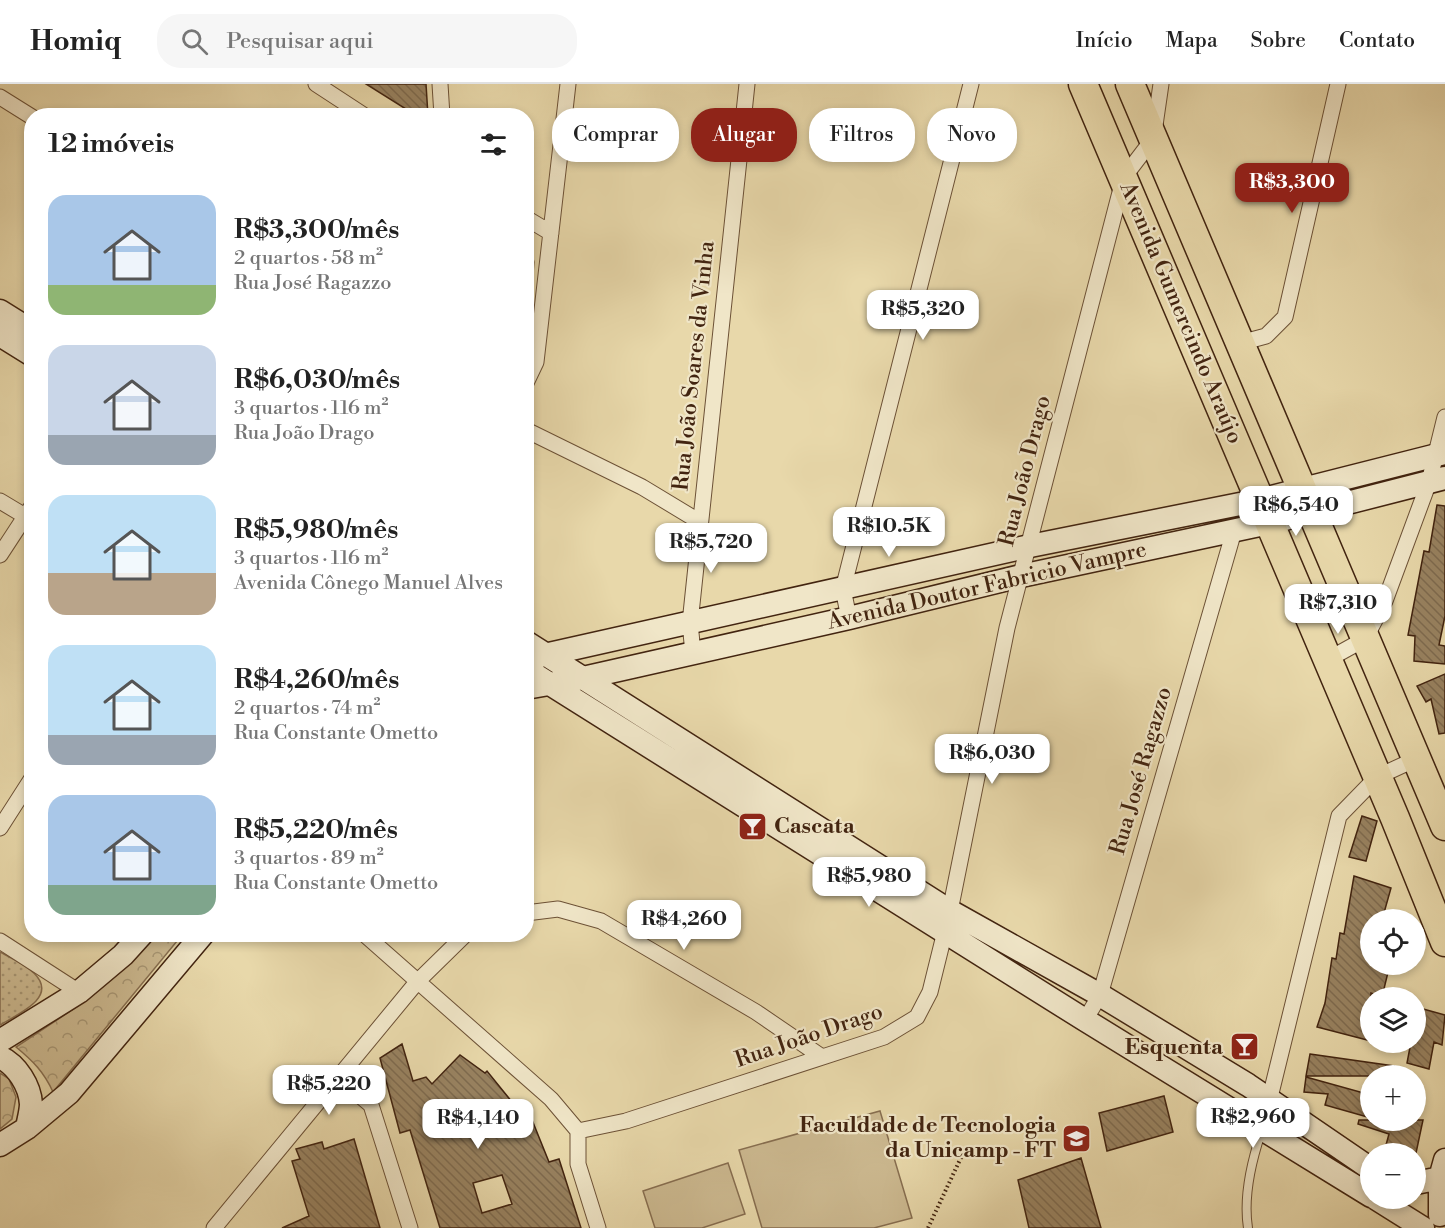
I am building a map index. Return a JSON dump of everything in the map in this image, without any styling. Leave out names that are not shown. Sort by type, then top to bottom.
[{"type":"highway","name":"Avenida Gumercindo Araújo","points":[[1130,84],[1445,826]]},
{"type":"highway","name":"Avenida Gumercindo Araújo","points":[[1090,87],[1124,177],[1264,512],[1377,777],[1438,906],[1445,942]]},
{"type":"main road","points":[[0,311],[24,326]]},
{"type":"main road","points":[[0,335],[24,350]]},
{"type":"main road","name":"Avenida Doutor Fabricio Vampre","points":[[536,657],[1029,546],[1264,512],[1307,500],[1440,454]]},
{"type":"main road","name":"Avenida Doutor Fabricio Vampre","points":[[1307,500],[1437,480]]},
{"type":"main road","name":"Avenida Doutor Fabricio Vampre","points":[[534,687],[583,678],[849,618],[1021,576],[1234,531],[1264,512]]},
{"type":"main road","points":[[536,657],[583,678],[947,921],[1085,1020],[1360,1189]]},
{"type":"main road","points":[[534,674],[947,921],[1100,994],[1248,1084],[1360,1162]]},
{"type":"main road","points":[[0,1041],[79,992],[123,956],[135,942]]},
{"type":"main road","points":[[0,1145],[27,1128],[69,1093],[195,942]]},
{"type":"main road","points":[[0,1057],[7,1061],[24,1080],[31,1104],[27,1128]]},
{"type":"main road","points":[[1426,1178],[1442,1169]]},
{"type":"main road","points":[[1402,1209],[1434,1222],[1442,1169]]},
{"type":"street","points":[[316,84],[353,108]]},
{"type":"street","points":[[440,84],[442,108]]},
{"type":"street","points":[[534,366],[568,84]]},
{"type":"street","name":"Rua João Soares da Vinha","points":[[693,653],[690,623],[747,84]]},
{"type":"street","points":[[849,618],[843,589],[970,84]]},
{"type":"street","name":"Rua João Drago","points":[[578,1131],[626,1121],[884,1037],[917,1017],[930,992],[947,921],[1007,628],[1124,177],[1153,139],[1161,84]]},
{"type":"street","points":[[1240,343],[1266,336],[1286,317],[1338,84]]},
{"type":"street","points":[[0,97],[24,112]]},
{"type":"street","points":[[534,223],[551,233]]},
{"type":"street","points":[[1327,660],[1365,639],[1385,601],[1437,480],[1445,417]]},
{"type":"street","points":[[534,434],[642,487],[700,522]]},
{"type":"street","points":[[0,501],[24,510]]},
{"type":"street","points":[[0,555],[24,517]]},
{"type":"street","name":"Rua José Ragazzo","points":[[1085,1020],[1100,994],[1234,531]]},
{"type":"street","points":[[1262,1130],[1339,816],[1377,777],[1416,759]]},
{"type":"street","points":[[0,828],[24,790]]},
{"type":"street","points":[[534,912],[558,909],[601,921],[756,1012],[822,1057]]},
{"type":"street","points":[[0,941],[79,992]]},
{"type":"street","points":[[373,942],[551,1099],[578,1131],[578,1164],[598,1228]]},
{"type":"street","points":[[214,1228],[417,982],[458,942]]},
{"type":"street","points":[[339,1078],[371,1106],[410,1228]]},
{"type":"lane","points":[[1248,1228],[1247,1186],[1262,1130]]},
{"type":"path","points":[[928,1228],[965,1149]]},
{"type":"green space","points":[[149,942],[176,942],[53,1092],[38,1067],[16,1047],[84,1002]]},
{"type":"green space","points":[[0,952],[24,965],[38,977],[41,993],[33,1004],[0,1025]]},
{"type":"green space","points":[[0,1073],[9,1079],[16,1097],[12,1119],[0,1129]]},
{"type":"green space","points":[[880,1111],[912,1218],[874,1228],[762,1228],[739,1150]]},
{"type":"green space","points":[[728,1163],[745,1214],[702,1228],[655,1228],[643,1191]]},
{"type":"building","points":[[366,84],[426,84],[428,108],[404,108]]},
{"type":"building","points":[[1437,505],[1445,506],[1445,616],[1439,645],[1445,646],[1445,664],[1414,661],[1415,636],[1408,635],[1424,551],[1429,552]]},
{"type":"building","points":[[1445,674],[1445,733],[1439,734],[1431,699],[1426,702],[1417,686]]},
{"type":"building","points":[[1362,816],[1377,821],[1366,861],[1349,857]]},
{"type":"building","points":[[1354,876],[1391,888],[1385,909],[1360,909],[1360,975],[1387,975],[1384,987],[1360,987],[1360,1038],[1317,1027],[1325,1003],[1332,958],[1336,959],[1340,933],[1344,934]]},
{"type":"building","points":[[1426,1010],[1445,1015],[1442,1045],[1434,1042],[1429,1069],[1426,1068],[1426,1065],[1407,1063],[1409,1053],[1426,1053]]},
{"type":"building","points":[[402,1044],[413,1081],[426,1077],[432,1084],[460,1055],[485,1073],[487,1071],[512,1102],[514,1100],[532,1120],[549,1162],[559,1159],[581,1228],[440,1228],[410,1130],[400,1133],[380,1058]],"holes":[[[502,1175],[512,1204],[482,1213],[473,1183]]]},
{"type":"building","points":[[1310,1054],[1387,1065],[1360,1065],[1360,1076],[1306,1076]]},
{"type":"building","points":[[1306,1077],[1360,1092],[1360,1115],[1325,1105],[1328,1094],[1304,1092]]},
{"type":"building","points":[[1164,1096],[1173,1132],[1107,1151],[1099,1113]]},
{"type":"building","points":[[1380,1131],[1421,1131],[1418,1143],[1387,1143],[1389,1134]]},
{"type":"building","points":[[354,1139],[380,1228],[282,1228],[309,1216],[292,1161],[300,1159],[296,1149],[322,1142],[324,1149]]},
{"type":"building","points":[[1081,1158],[1101,1228],[1029,1228],[1018,1180]]},
{"type":"place","name":"Cascata","points":[[753,826]]},
{"type":"place","name":"Esquenta","points":[[1244,1047]]},
{"type":"place","name":"Faculdade de Tecnologia da Unicamp - FT","points":[[1077,1138]]}]
